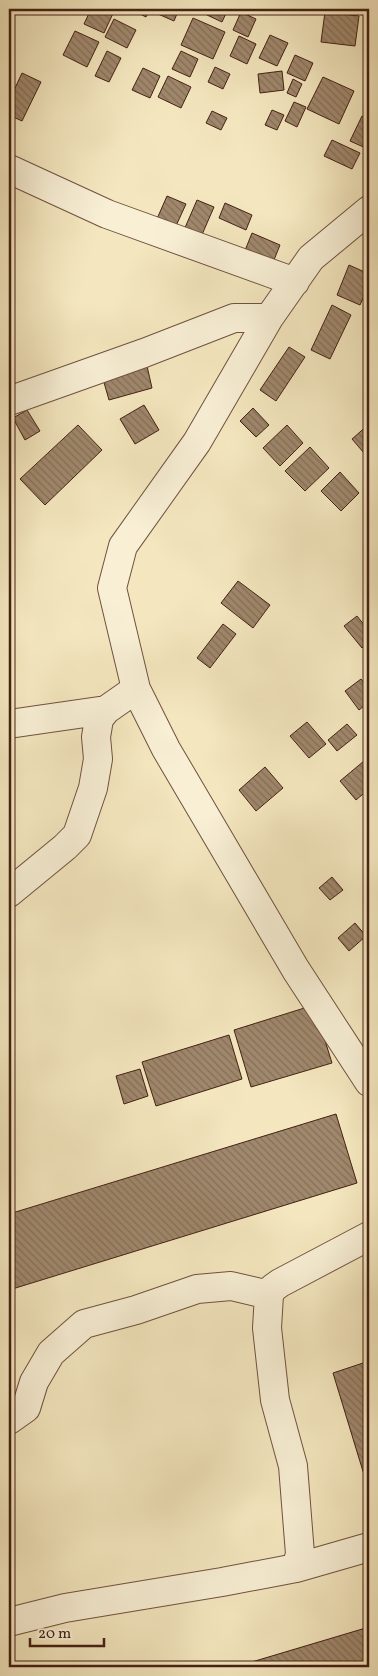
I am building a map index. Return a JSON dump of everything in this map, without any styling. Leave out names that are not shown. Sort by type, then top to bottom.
[{"type":"street","points":[[9,169],[107,214],[295,282]]},
{"type":"street","points":[[369,210],[311,258],[269,318],[197,442],[123,546],[112,588],[136,689],[166,750],[296,970],[369,1082]]},
{"type":"street","points":[[9,401],[144,353],[234,318],[269,318]]},
{"type":"street","points":[[9,893],[77,835],[94,788],[98,759],[96,736],[99,719],[106,710],[136,689]]},
{"type":"street","points":[[9,724],[106,710]]},
{"type":"street","points":[[296,1568],[300,1554],[293,1466],[275,1400],[267,1328],[269,1295],[273,1288],[280,1283],[369,1236]]},
{"type":"street","points":[[9,1420],[26,1408],[34,1382],[51,1353],[84,1324],[136,1310],[197,1289],[231,1286],[269,1295]]},
{"type":"street","points":[[9,1622],[65,1608],[296,1568],[369,1547]]},
{"type":"building","points":[[91,9],[115,9],[104,33],[84,24]]},
{"type":"building","points":[[130,9],[150,9],[146,17]]},
{"type":"building","points":[[160,9],[179,9],[174,21],[158,14]]},
{"type":"building","points":[[210,9],[228,9],[222,22],[207,15]]},
{"type":"building","points":[[241,12],[256,19],[248,37],[233,30]]},
{"type":"building","points":[[325,12],[359,16],[355,46],[321,42]]},
{"type":"building","points":[[193,18],[225,32],[213,59],[181,45]]},
{"type":"building","points":[[114,19],[136,30],[127,48],[105,37]]},
{"type":"building","points":[[75,31],[99,42],[87,67],[63,55]]},
{"type":"building","points":[[270,35],[288,43],[277,66],[259,58]]},
{"type":"building","points":[[239,36],[256,44],[247,64],[230,56]]},
{"type":"building","points":[[107,51],[121,58],[109,82],[95,76]]},
{"type":"building","points":[[181,51],[198,59],[190,77],[172,69]]},
{"type":"building","points":[[295,55],[313,63],[305,81],[287,73]]},
{"type":"building","points":[[215,67],[230,74],[223,89],[208,82]]},
{"type":"building","points":[[143,68],[160,76],[150,98],[132,90]]},
{"type":"building","points":[[282,71],[284,90],[260,93],[258,74]]},
{"type":"building","points":[[22,73],[41,82],[22,121],[9,115],[9,101]]},
{"type":"building","points":[[168,76],[191,87],[181,108],[158,97]]},
{"type":"building","points":[[323,77],[354,91],[339,124],[307,109]]},
{"type":"building","points":[[293,79],[302,84],[296,97],[287,93]]},
{"type":"building","points":[[294,102],[306,107],[297,127],[285,121]]},
{"type":"building","points":[[272,110],[284,115],[277,130],[265,125]]},
{"type":"building","points":[[212,111],[227,118],[221,130],[206,123]]},
{"type":"building","points":[[362,116],[369,119],[368,149],[350,141]]},
{"type":"building","points":[[332,140],[360,153],[352,169],[324,156]]},
{"type":"building","points":[[167,196],[186,204],[175,228],[156,221]]},
{"type":"building","points":[[197,200],[214,207],[201,237],[184,230]]},
{"type":"building","points":[[225,203],[252,215],[246,230],[219,218]]},
{"type":"building","points":[[252,233],[280,245],[272,265],[244,253]]},
{"type":"building","points":[[349,265],[369,274],[369,284],[360,305],[337,295]]},
{"type":"building","points":[[332,305],[351,315],[330,359],[311,350]]},
{"type":"building","points":[[289,347],[305,357],[276,401],[260,390]]},
{"type":"building","points":[[147,366],[152,388],[109,400],[103,379]]},
{"type":"building","points":[[144,405],[159,430],[135,444],[120,419]]},
{"type":"building","points":[[253,408],[269,425],[256,437],[240,421]]},
{"type":"building","points":[[27,410],[40,431],[25,440],[13,418]]},
{"type":"building","points":[[369,424],[369,448],[364,453],[352,439]]},
{"type":"building","points":[[78,425],[102,450],[45,505],[20,479]]},
{"type":"building","points":[[287,425],[303,443],[280,466],[263,448]]},
{"type":"building","points":[[310,447],[329,468],[305,491],[285,471]]},
{"type":"building","points":[[340,472],[359,493],[341,511],[321,491]]},
{"type":"building","points":[[238,581],[270,605],[253,628],[221,603]]},
{"type":"building","points":[[357,616],[369,631],[369,641],[362,648],[344,626]]},
{"type":"building","points":[[223,624],[236,634],[210,668],[197,658]]},
{"type":"building","points":[[361,679],[369,691],[369,702],[359,710],[345,691]]},
{"type":"building","points":[[307,722],[326,744],[309,758],[290,736]]},
{"type":"building","points":[[347,724],[357,735],[337,751],[328,740]]},
{"type":"building","points":[[364,761],[369,768],[369,789],[356,800],[340,781]]},
{"type":"building","points":[[265,767],[283,788],[256,811],[239,790]]},
{"type":"building","points":[[332,877],[343,890],[330,900],[319,888]]},
{"type":"building","points":[[355,923],[366,936],[349,951],[338,938]]},
{"type":"building","points":[[314,1005],[332,1063],[251,1087],[234,1030]]},
{"type":"building","points":[[229,1035],[242,1079],[156,1106],[142,1062]]},
{"type":"building","points":[[140,1069],[148,1096],[124,1104],[116,1076]]},
{"type":"building","points":[[336,1114],[357,1183],[9,1290],[9,1214]]},
{"type":"building","points":[[369,1361],[369,1491],[333,1373]]},
{"type":"building","points":[[369,1627],[369,1667],[235,1667]]}]
